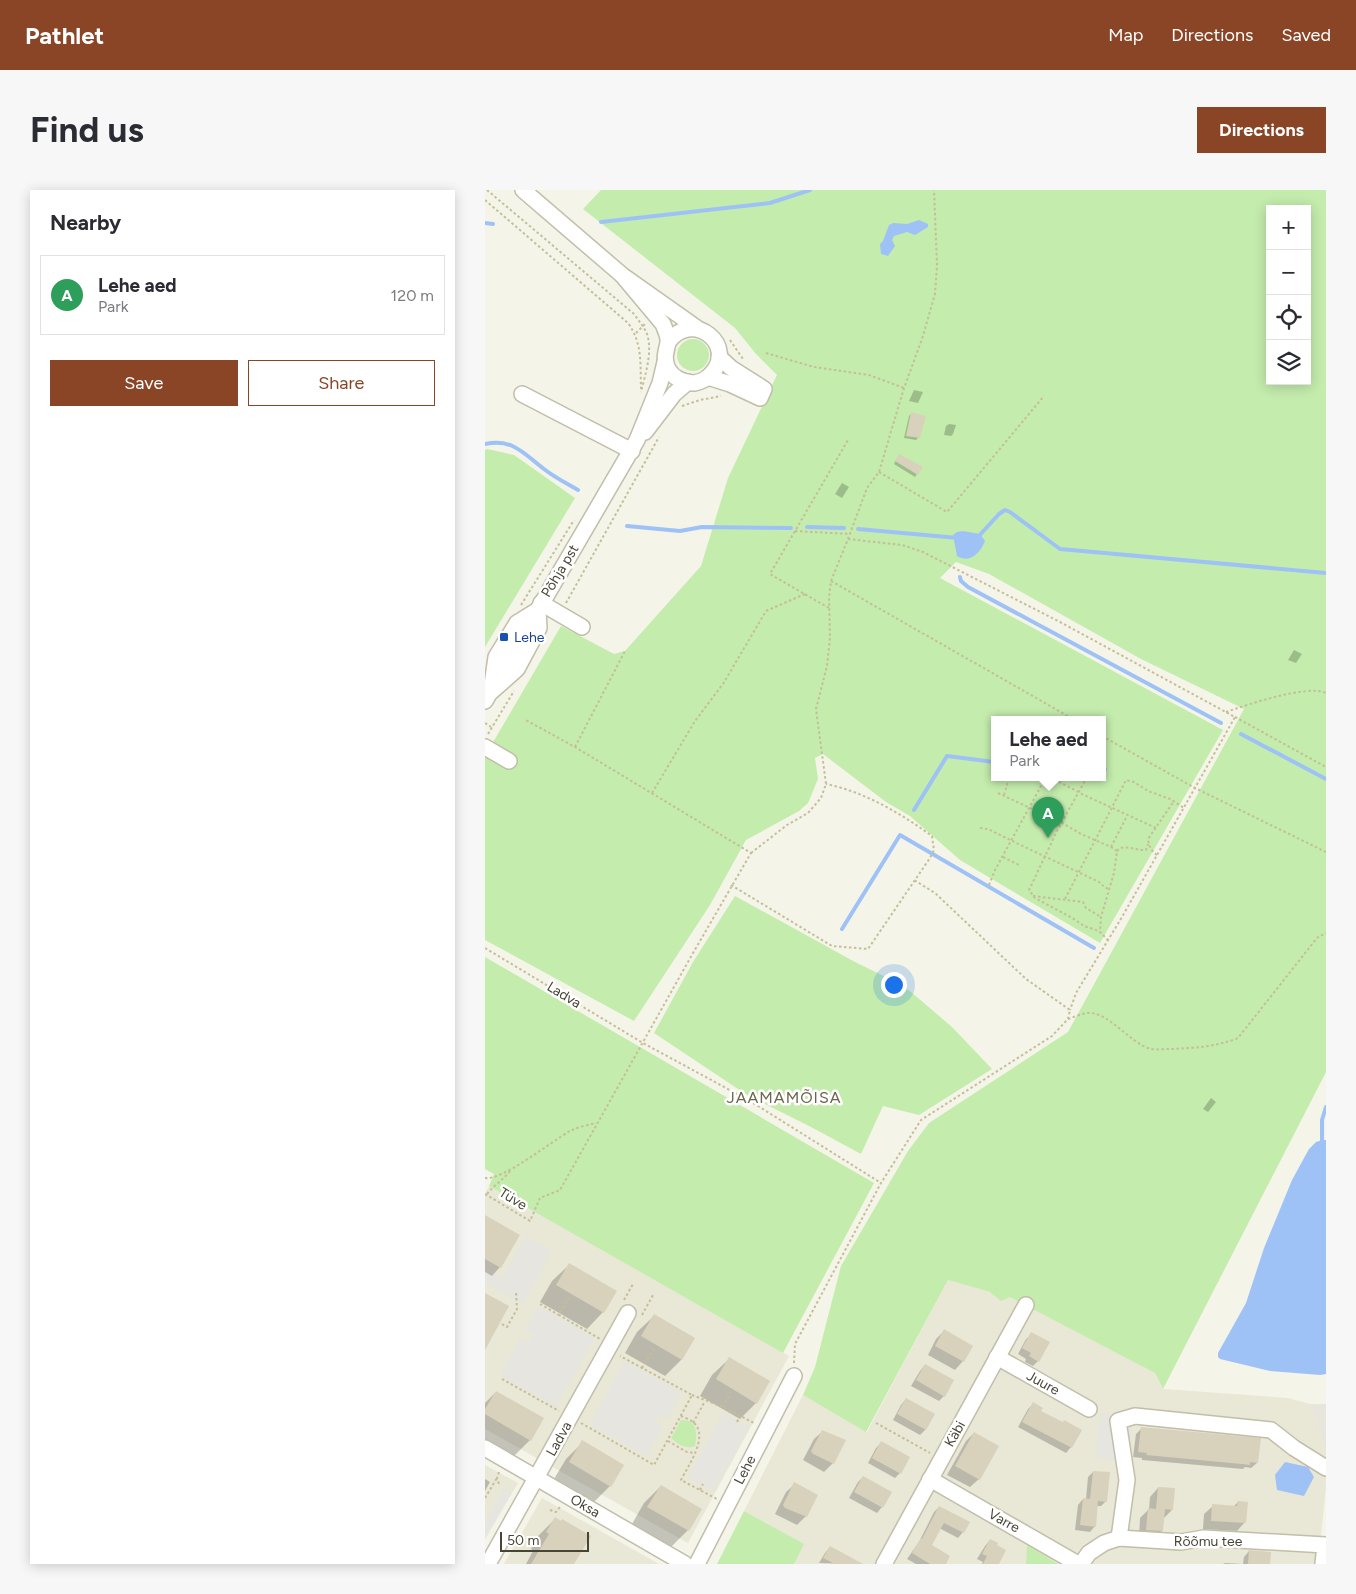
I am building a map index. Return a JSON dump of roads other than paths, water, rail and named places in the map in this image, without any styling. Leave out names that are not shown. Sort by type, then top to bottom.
[{"type":"street","points":[[523,190],[622,274],[697,328],[711,335],[719,349],[719,357],[718,365],[708,378]]},
{"type":"street","points":[[622,274],[655,314],[667,333],[668,342],[665,362],[674,376],[687,382],[698,382],[708,378],[738,380],[719,357]]},
{"type":"street","points":[[668,342],[677,332],[683,329],[697,328]]},
{"type":"street","name":"Põhja pst","points":[[634,446],[661,383],[665,362]]},
{"type":"street","name":"Põhja pst","points":[[488,697],[539,606],[634,446],[674,394],[687,382]]},
{"type":"street","points":[[523,394],[634,446]]},
{"type":"street","points":[[539,606],[559,614],[581,627]]},
{"type":"street","points":[[485,748],[509,761]]},
{"type":"street","name":"Käbi","points":[[884,1564],[1026,1305]]},
{"type":"street","name":"Ladva","points":[[488,1564],[629,1313]]},
{"type":"street","name":"Juure","points":[[997,1357],[1089,1409]]},
{"type":"street","name":"Lehe","points":[[697,1564],[794,1376]]},
{"type":"street","points":[[1119,1538],[1127,1480],[1118,1421],[1135,1416],[1271,1430],[1293,1448],[1326,1468]]},
{"type":"street","name":"Oksa","points":[[485,1448],[685,1564]]},
{"type":"street","name":"Varre","points":[[930,1479],[1079,1564]]},
{"type":"street","name":"Rõõmu tee","points":[[1079,1564],[1089,1552],[1104,1543],[1119,1538],[1181,1542],[1205,1538],[1326,1541],[1323,1564]]},
{"type":"water","points":[[919,220],[928,224],[928,227],[915,235],[907,232],[894,236],[892,240],[895,246],[888,256],[881,254],[880,244],[889,225],[893,223],[907,224]]},
{"type":"water","points":[[963,531],[980,534],[985,541],[974,556],[966,559],[957,556],[953,535]]},
{"type":"water","points":[[1326,1140],[1326,1374],[1270,1371],[1220,1359],[1218,1353],[1246,1303],[1264,1248],[1292,1180],[1309,1149],[1316,1142]]},
{"type":"water","points":[[1285,1462],[1308,1467],[1314,1477],[1304,1496],[1277,1490],[1275,1475]]},
{"type":"waterway","points":[[601,222],[770,203],[810,190]]},
{"type":"waterway","points":[[485,223],[493,224]]},
{"type":"waterway","points":[[485,444],[503,443],[511,445],[552,475],[578,490]]},
{"type":"waterway","points":[[978,537],[1005,510],[1060,549],[1326,573]]},
{"type":"waterway","points":[[627,526],[680,531],[702,527],[791,528]]},
{"type":"waterway","points":[[807,527],[844,528]]},
{"type":"waterway","points":[[858,529],[958,538]]},
{"type":"waterway","points":[[960,577],[961,581],[968,587],[1221,723]]},
{"type":"waterway","points":[[1241,734],[1326,779]]},
{"type":"waterway","points":[[914,810],[947,756],[991,762]]},
{"type":"waterway","points":[[842,929],[900,835],[1094,948]]},
{"type":"waterway","points":[[1322,1140],[1322,1120],[1326,1107]]},
{"type":"place","name":"Lehe","points":[[504,637]]},
{"type":"place","name":"Lehe aed","points":[[1048,838]]},
{"type":"district","name":"JAAMAMÕISA","points":[[784,1097]]}]
